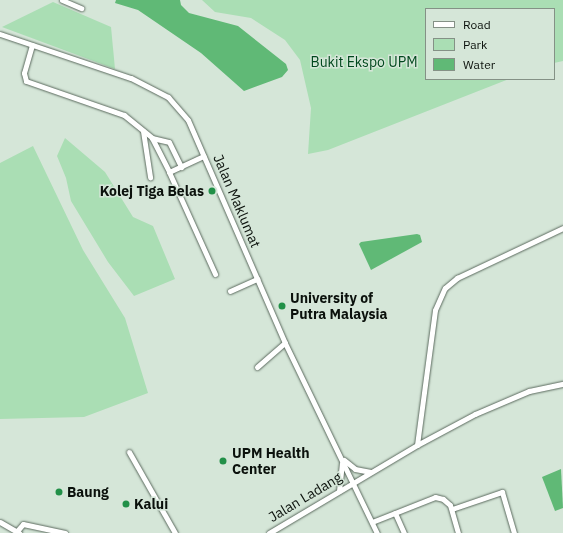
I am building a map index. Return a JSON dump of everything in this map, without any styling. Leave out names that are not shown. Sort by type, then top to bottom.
[{"type":"street","points":[[62,0],[81,8]]},
{"type":"street","name":"Jalan Maklumat","points":[[0,34],[131,78],[168,97],[188,120],[285,343],[377,533]]},
{"type":"street","points":[[32,45],[24,73],[26,81],[124,115],[152,138],[215,274]]},
{"type":"street","points":[[142,130],[150,177]]},
{"type":"street","points":[[152,138],[169,142],[181,167]]},
{"type":"street","points":[[169,172],[204,156]]},
{"type":"street","points":[[417,445],[435,310],[445,288],[457,278],[563,228]]},
{"type":"street","points":[[230,291],[257,279]]},
{"type":"street","points":[[257,367],[285,343]]},
{"type":"street","name":"Jalan Ladang","points":[[269,533],[417,445],[499,403],[537,389],[563,384]]},
{"type":"street","points":[[129,452],[175,533]]},
{"type":"street","points":[[342,458],[355,469],[371,472]]},
{"type":"street","points":[[339,491],[343,469],[342,458]]},
{"type":"street","points":[[452,509],[502,492],[514,533]]},
{"type":"street","points":[[372,522],[436,497],[443,499],[452,509],[458,533]]},
{"type":"street","points":[[395,513],[404,533]]},
{"type":"street","points":[[0,522],[18,532],[23,524],[65,533]]},
{"type":"green space","name":"Bukit Ekspo UPM","points":[[202,0],[563,0],[563,61],[555,63],[555,8],[425,8],[425,80],[506,80],[328,150],[308,154],[311,108],[300,60],[285,40],[251,18],[215,12]]},
{"type":"green space","points":[[53,2],[111,27],[115,69],[2,27]]},
{"type":"green space","points":[[65,138],[105,172],[133,217],[153,226],[175,279],[134,296],[108,262],[71,201],[66,178],[57,156]]},
{"type":"green space","points":[[33,146],[83,250],[125,318],[148,393],[84,417],[0,419],[0,163]]},
{"type":"water","points":[[116,0],[180,0],[181,5],[189,13],[238,26],[286,64],[288,70],[282,77],[244,91],[201,53],[138,10],[115,3]]},
{"type":"water","points":[[417,234],[420,235],[422,242],[371,270],[359,244],[361,242]]},
{"type":"water","points":[[561,469],[563,508],[555,511],[542,477]]},
{"type":"place","name":"Kolej Tiga Belas","points":[[212,191]]},
{"type":"place","name":"University of Putra Malaysia","points":[[282,306]]},
{"type":"place","name":"UPM Health Center","points":[[223,461]]},
{"type":"place","name":"Baung","points":[[59,492]]},
{"type":"place","name":"Kalui","points":[[126,504]]}]
